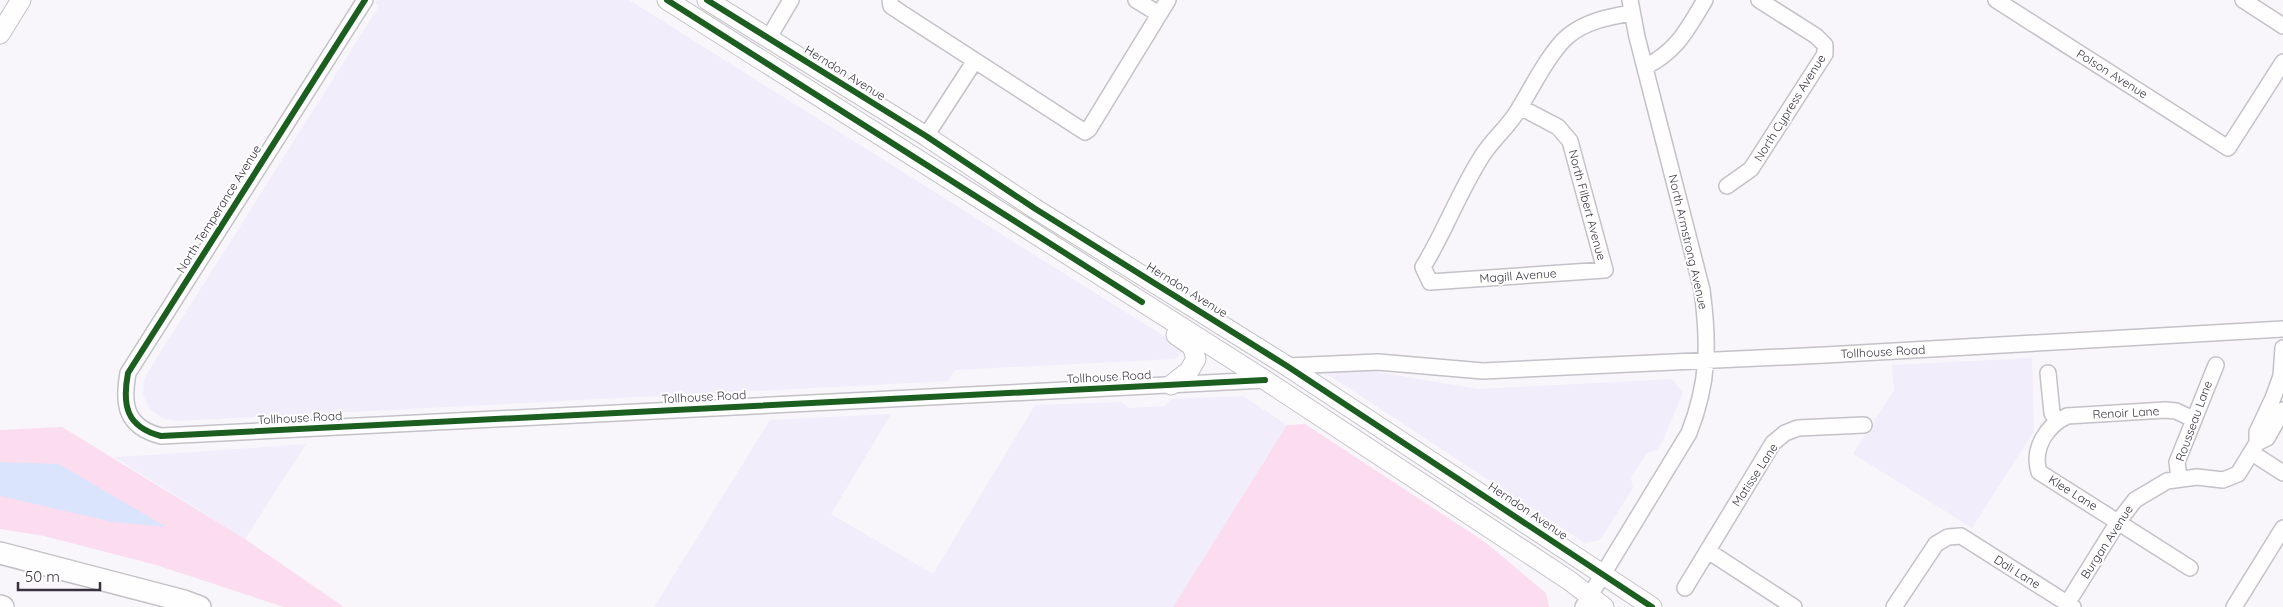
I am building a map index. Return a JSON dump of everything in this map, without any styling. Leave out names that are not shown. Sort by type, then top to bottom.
[{"type":"highway","points":[[0,553],[184,601],[200,607]]},
{"type":"main road","points":[[0,34],[21,0]]},
{"type":"main road","points":[[666,0],[1265,380],[1592,603]]},
{"type":"main road","points":[[684,0],[752,41],[758,42],[768,39]]},
{"type":"main road","name":"Herndon Avenue","points":[[706,0],[926,136],[1034,208],[1287,366],[1652,607]]},
{"type":"main road","points":[[760,58],[763,55],[774,55],[845,100],[926,136]]},
{"type":"main road","points":[[1142,302],[1160,304],[1230,346],[1237,344],[1243,338]]},
{"type":"main road","points":[[1142,302],[1150,319],[1192,346],[1195,353],[1196,359],[1189,371],[1171,385]]},
{"type":"main road","points":[[1265,380],[1277,379],[1287,382],[1450,489],[1469,485]]},
{"type":"street","name":"North Temperance Avenue","points":[[145,432],[131,419],[124,396],[128,373],[365,0]]},
{"type":"street","points":[[768,39],[791,0]]},
{"type":"street","points":[[890,0],[891,6],[974,62],[1085,132],[1089,130],[1168,0]]},
{"type":"street","points":[[1136,0],[1159,14]]},
{"type":"street","points":[[1645,66],[1662,58],[1675,47],[1705,0]]},
{"type":"street","name":"North Cypress Avenue","points":[[1727,186],[1751,169],[1825,54],[1825,45],[1816,36],[1759,0]]},
{"type":"street","name":"Polson Avenue","points":[[1996,0],[2228,148],[2283,62]]},
{"type":"street","points":[[2243,0],[2283,26]]},
{"type":"street","points":[[1520,107],[1567,36],[1581,27],[1631,6]]},
{"type":"street","name":"North Armstrong Avenue","points":[[1592,603],[1604,575],[1689,433],[1698,409],[1707,359],[1707,326],[1702,290],[1631,6]]},
{"type":"street","points":[[926,136],[974,62]]},
{"type":"street","name":"North Filbert Avenue","points":[[1520,107],[1558,127],[1570,141],[1605,270]]},
{"type":"street","name":"Magill Avenue","points":[[1520,107],[1507,128],[1483,154],[1461,192],[1442,235],[1423,267],[1430,282],[1605,270]]},
{"type":"street","name":"Tollhouse Road","points":[[1287,366],[1378,362],[1484,371],[1707,359],[1835,355],[2283,329]]},
{"type":"street","name":"Burgan Avenue","points":[[2069,606],[2118,522],[2135,500],[2148,490],[2179,478],[2223,480],[2238,474],[2254,448],[2267,438],[2278,410],[2283,348]]},
{"type":"street","name":"Rousseau Lane","points":[[2179,478],[2177,462],[2216,365]]},
{"type":"street","points":[[2048,373],[2052,413],[2058,421]]},
{"type":"street","name":"Tollhouse Road","points":[[145,432],[161,436],[1265,380]]},
{"type":"street","name":"Renoir Lane","points":[[2058,421],[2067,416],[2165,410],[2176,411],[2193,419]]},
{"type":"street","name":"Klee Lane","points":[[2058,421],[2038,446],[2036,462],[2040,472],[2190,568]]},
{"type":"street","name":"Matisse Lane","points":[[1685,588],[1774,443],[1785,434],[1798,428],[1864,425]]},
{"type":"street","points":[[2254,448],[2283,473]]},
{"type":"street","points":[[2234,607],[2283,528]]},
{"type":"street","name":"Dali Lane","points":[[1894,607],[1936,544],[1948,537],[1961,536],[2069,606]]},
{"type":"street","points":[[1708,551],[1794,607]]},
{"type":"shaded area","points":[[377,0],[629,0],[1178,345],[1181,353],[1175,359],[955,370],[948,381],[177,421],[162,418],[150,409],[143,395],[144,380],[148,372],[379,6],[375,3]]},
{"type":"shaded area","points":[[2032,358],[2034,431],[1972,528],[1853,454],[1894,390],[1892,365]]},
{"type":"shaded area","points":[[1372,371],[1478,389],[1672,379],[1683,393],[1664,438],[1657,450],[1647,453],[1639,465],[1631,478],[1633,488],[1600,540],[1585,543],[1324,372]]},
{"type":"shaded area","points":[[1243,396],[1287,425],[1173,607],[654,607],[770,420],[891,414],[831,514],[933,574],[1035,405],[1122,402],[1129,408],[1165,406],[1171,399]]},
{"type":"shaded area","points":[[1305,424],[1485,542],[1546,593],[1549,607],[1173,607],[1287,425]]},
{"type":"shaded area","points":[[62,427],[245,539],[344,607],[284,607],[156,565],[44,536],[0,529],[0,430]]},
{"type":"shaded area","points":[[306,444],[245,539],[114,457],[151,455]]},
{"type":"water","points":[[0,462],[59,464],[166,527],[113,522],[0,496]]},
{"type":"cycle path","points":[[365,0],[128,373],[126,395],[129,413],[140,427],[149,432],[161,436],[1265,380]]},
{"type":"cycle path","points":[[667,0],[1142,302]]},
{"type":"cycle path","points":[[707,0],[926,136],[1034,208],[1287,366],[1652,607]]}]
